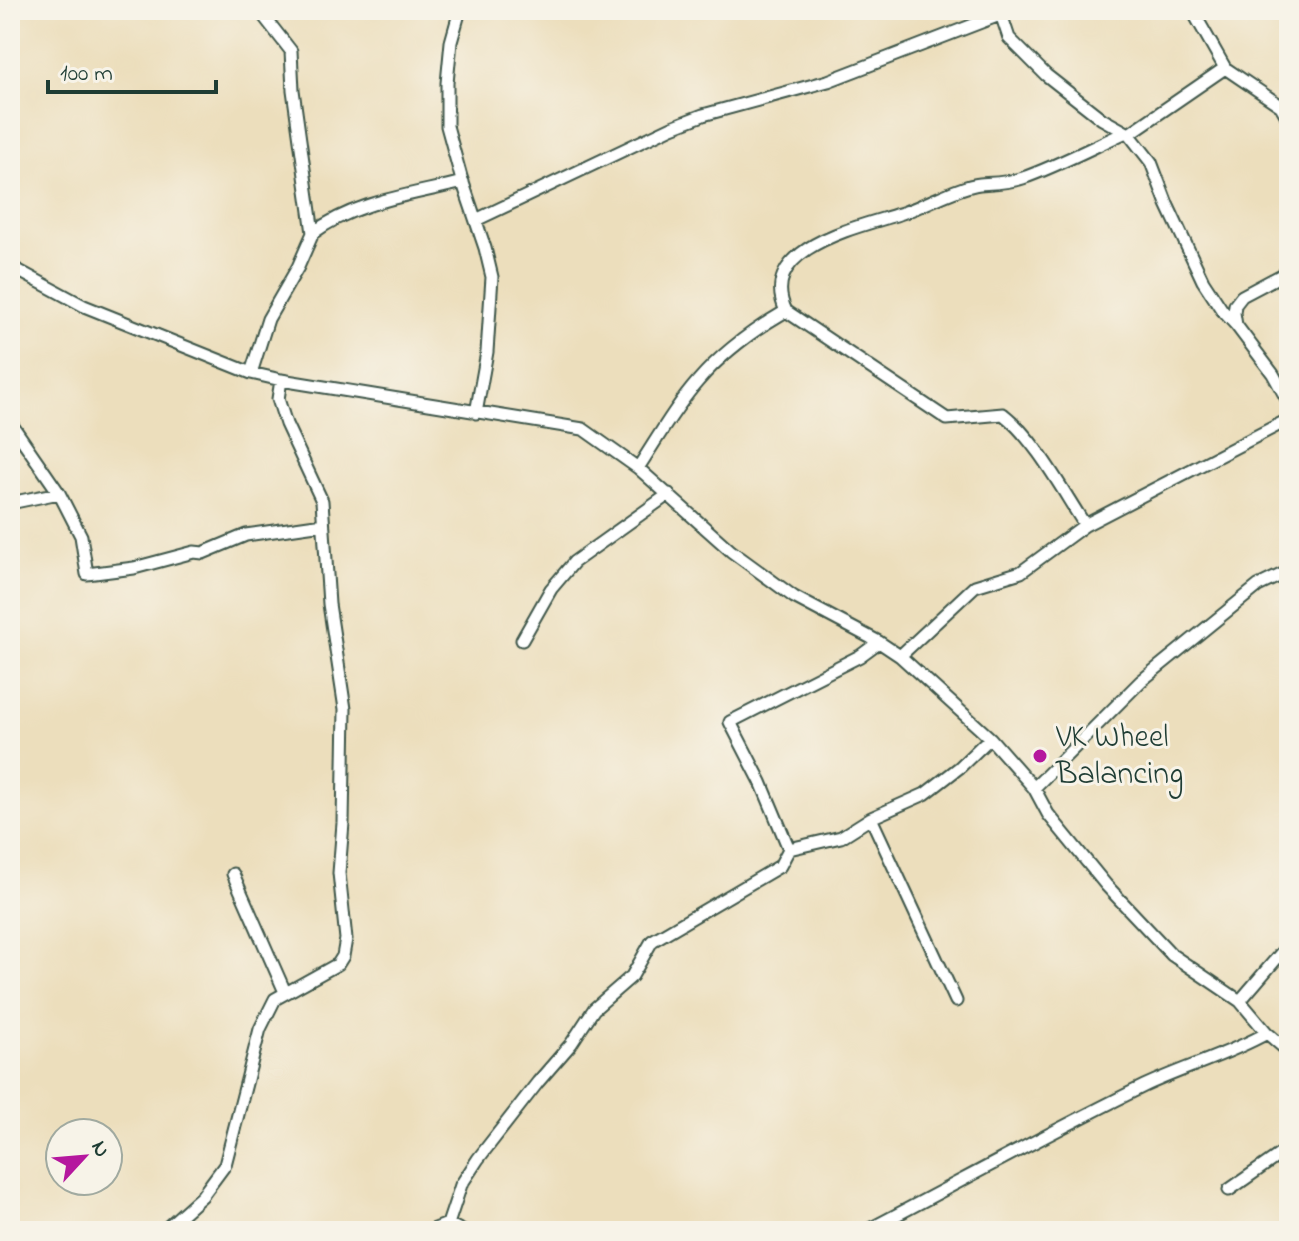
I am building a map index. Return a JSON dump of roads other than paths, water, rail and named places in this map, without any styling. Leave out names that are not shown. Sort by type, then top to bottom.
[{"type":"street","points":[[251,373],[268,319],[298,267],[313,233],[293,90],[291,51],[259,10]]},
{"type":"street","points":[[460,10],[451,42],[447,126],[492,277],[487,352],[476,413]]},
{"type":"street","points":[[1192,10],[1225,68],[1281,106],[1289,120]]},
{"type":"street","points":[[476,220],[672,127],[703,115],[828,81],[1001,12],[1009,38],[1046,75],[1127,134],[1151,162],[1203,281],[1273,374],[1289,403]]},
{"type":"street","points":[[1085,525],[1014,422],[1003,414],[947,419],[786,311],[780,299],[781,283],[793,261],[809,247],[865,222],[899,214],[961,190],[980,184],[1003,184],[1024,177],[1127,134],[1225,68]]},
{"type":"street","points":[[313,233],[368,206],[463,182]]},
{"type":"street","points":[[10,266],[84,306],[251,373],[583,429],[638,468],[731,551],[794,597],[900,656],[990,738],[1034,788],[1048,814],[1106,885],[1172,955],[1240,1001],[1267,1033],[1289,1052]]},
{"type":"street","points":[[1236,325],[1235,305],[1242,296],[1289,271]]},
{"type":"street","points":[[638,468],[700,378],[757,328],[786,311]]},
{"type":"street","points":[[163,1231],[202,1196],[225,1165],[260,1029],[275,999],[338,964],[346,939],[339,873],[345,709],[329,604],[322,501],[286,424],[278,399],[281,380]]},
{"type":"street","points":[[900,656],[975,586],[1021,572],[1085,525],[1289,417]]},
{"type":"street","points":[[10,422],[59,493],[81,536],[87,574],[134,568],[194,552],[203,553],[246,535],[323,524]]},
{"type":"street","points":[[10,503],[59,493]]},
{"type":"street","points":[[522,640],[551,589],[574,562],[669,494]]},
{"type":"street","points":[[1034,788],[1141,681],[1258,586],[1289,571]]},
{"type":"street","points":[[789,849],[761,782],[730,722],[860,656],[879,642]]},
{"type":"street","points":[[448,1224],[461,1185],[478,1159],[571,1044],[594,1009],[632,976],[652,941],[780,866],[789,849],[841,837],[871,818],[925,794],[990,738]]},
{"type":"street","points":[[871,818],[956,1001]]},
{"type":"street","points":[[233,874],[285,992]]},
{"type":"street","points":[[1240,1001],[1289,944]]},
{"type":"street","points":[[866,1231],[1076,1120],[1174,1072],[1267,1033]]},
{"type":"street","points":[[1229,1190],[1289,1148]]},
{"type":"street","points":[[430,1231],[448,1224],[462,1231]]},
{"type":"place","name":"VK Wheel Balancing","points":[[1040,756]]}]
